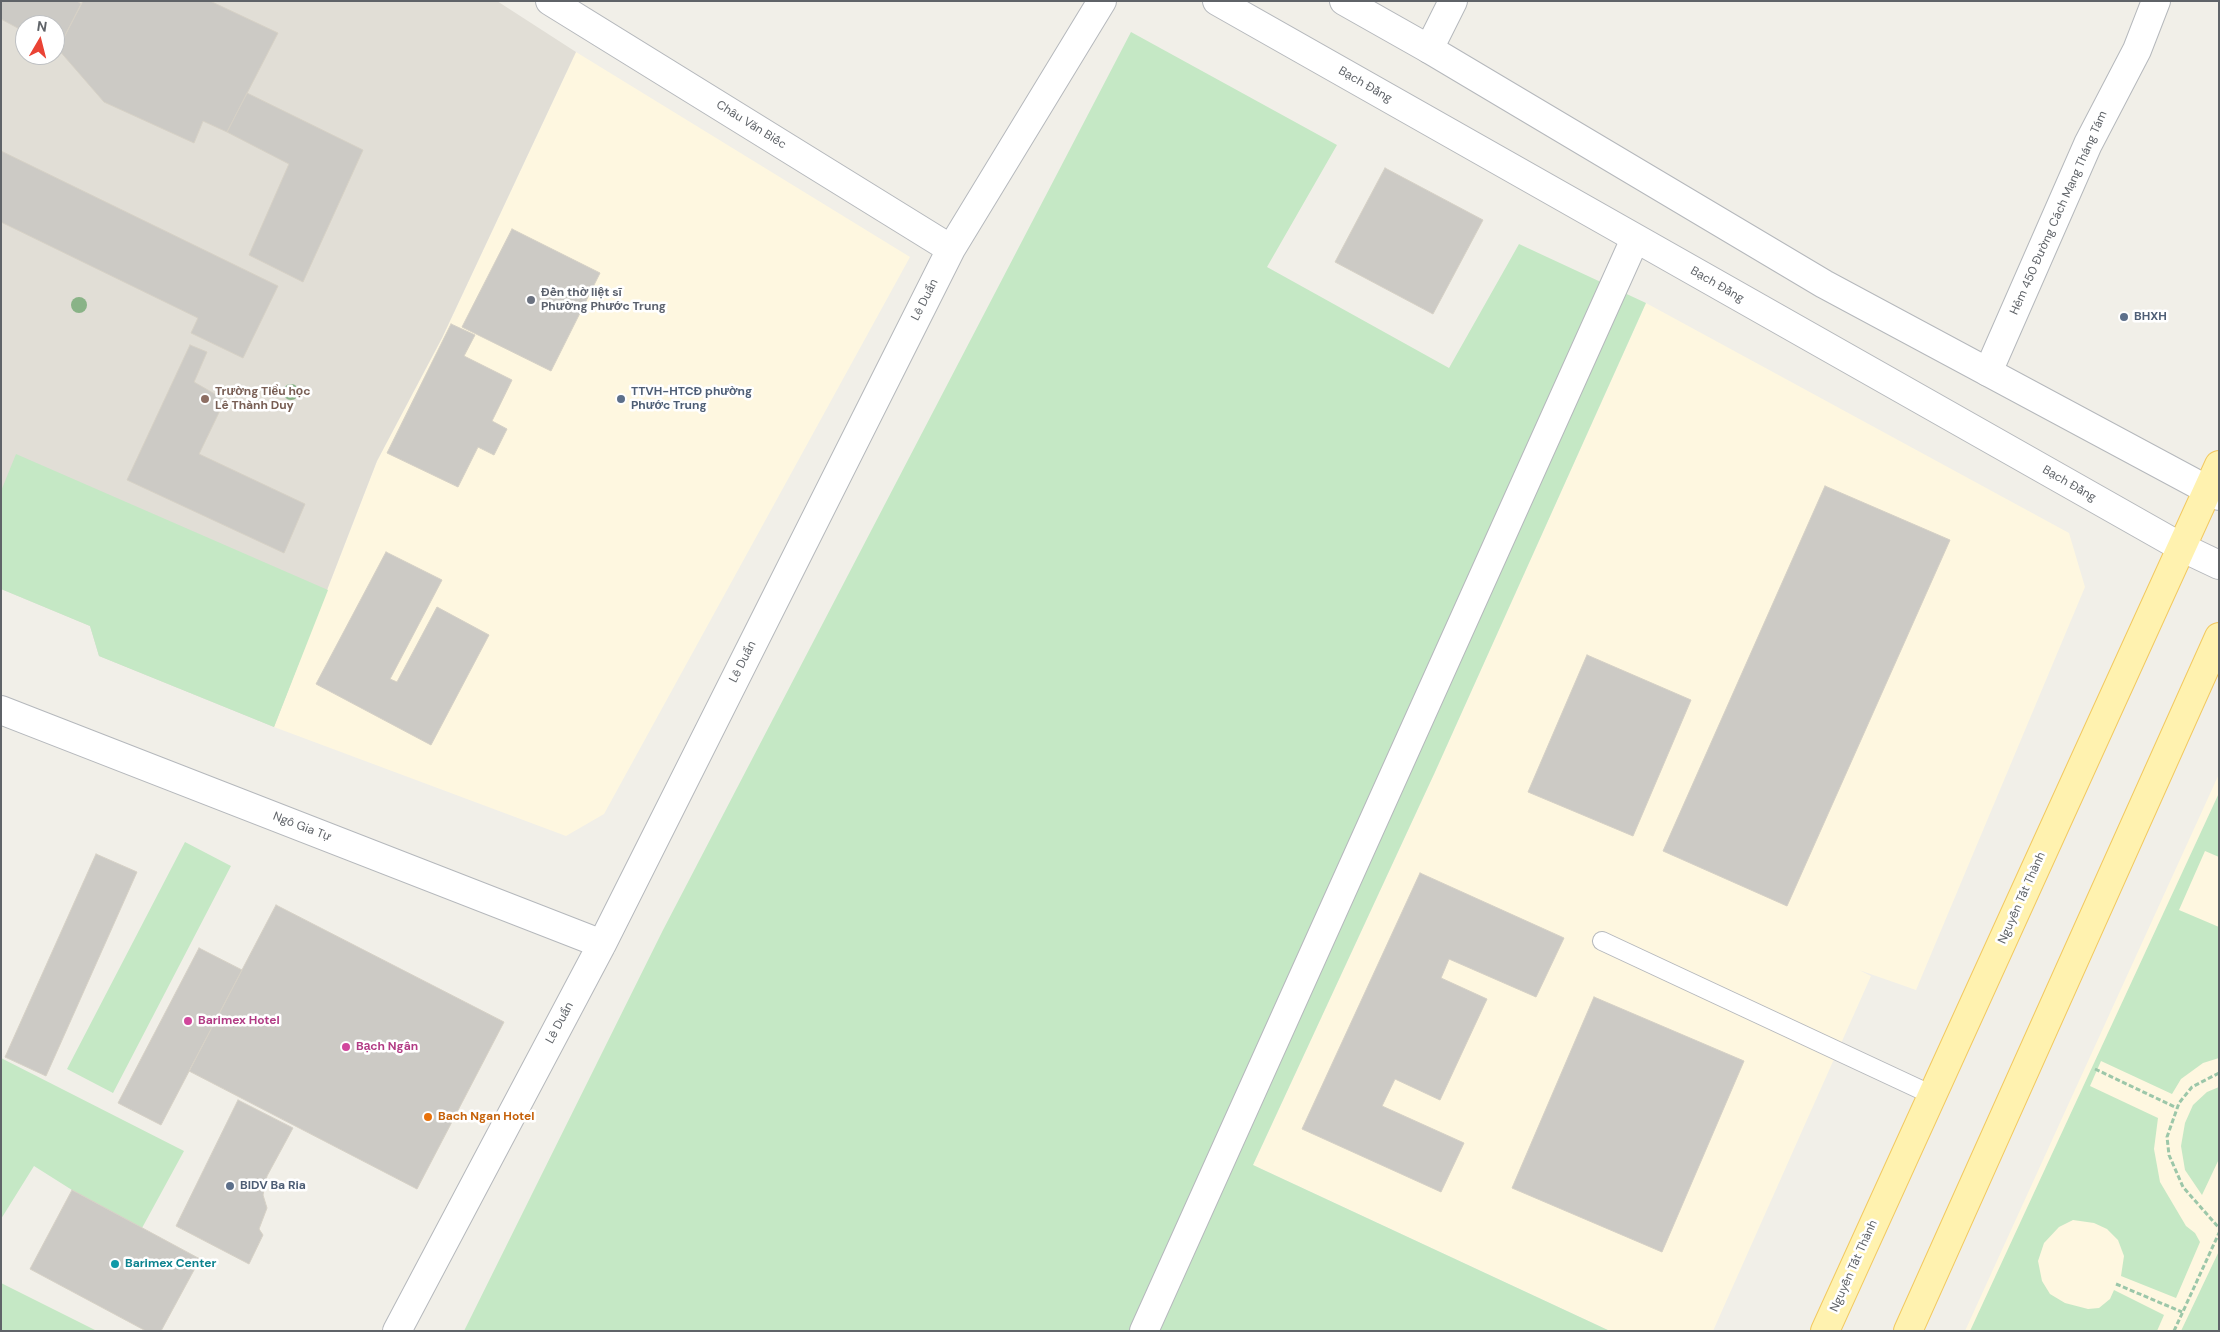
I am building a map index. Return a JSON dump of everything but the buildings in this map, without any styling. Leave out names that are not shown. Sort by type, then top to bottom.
[{"type":"main road","name":"Nguyễn Tất Thành","points":[[1825,1331],[2181,548],[2213,493],[2219,465]]},
{"type":"main road","points":[[1908,1331],[2219,636]]},
{"type":"street","name":"Châu Văn Biếc","points":[[550,1],[951,249]]},
{"type":"street","name":"Lê Duẩn","points":[[397,1331],[602,944],[951,249],[1102,1]]},
{"type":"street","name":"Bạch Đằng","points":[[1217,1],[2181,548],[2219,565]]},
{"type":"street","points":[[1344,1],[1429,49],[1824,284],[2213,493]]},
{"type":"street","points":[[1429,49],[1453,1]]},
{"type":"street","name":"Hẻm 450 Đường Cách Mạng Tháng Tám","points":[[1988,372],[2088,144],[2137,50],[2156,1]]},
{"type":"street","points":[[1144,1331],[1635,239]]},
{"type":"street","name":"Ngô Gia Tự","points":[[1,710],[602,944]]},
{"type":"lane","points":[[1602,940],[1932,1095]]},
{"type":"path","points":[[2095,1069],[2177,1108]]},
{"type":"path","points":[[2219,1073],[2192,1087],[2177,1108],[2167,1137],[2169,1155],[2183,1187],[2219,1228]]},
{"type":"path","points":[[2174,1331],[2219,1233]]},
{"type":"path","points":[[2116,1284],[2182,1312]]},
{"type":"shaded area","name":"Trường Tiểu học Lê Thành Duy","points":[[1,1],[497,1],[576,52],[442,338],[377,461],[274,727],[99,656],[90,626],[1,589]]},
{"type":"shaded area","name":"TTVH-HTCĐ phường Phước Trung","points":[[576,52],[910,257],[604,814],[566,836],[274,727],[377,461],[442,338]]},
{"type":"shaded area","points":[[1646,303],[2069,533],[2085,587],[1916,990],[1859,970],[1871,976],[1713,1331],[1610,1331],[1253,1165],[1435,772]]},
{"type":"shaded area","points":[[2219,774],[2219,1331],[1965,1331]]},
{"type":"green space","points":[[1131,32],[1337,145],[1267,267],[1449,368],[1519,244],[1646,303],[1435,772],[1253,1165],[1610,1331],[464,1331],[663,930]]},
{"type":"green space","points":[[16,454],[328,590],[274,727],[99,656],[90,626],[1,589],[1,491]]},
{"type":"green space","points":[[2219,793],[2219,857],[2205,851],[2179,910],[2219,927],[2219,1058],[2203,1063],[2181,1079],[2172,1094],[2101,1061],[2090,1086],[2158,1118],[2154,1149],[2160,1182],[2186,1226],[2195,1233],[2200,1242],[2176,1298],[2121,1276],[2124,1256],[2118,1240],[2107,1229],[2094,1223],[2073,1220],[2059,1227],[2044,1243],[2038,1261],[2042,1281],[2050,1294],[2065,1303],[2088,1309],[2099,1308],[2110,1299],[2114,1290],[2164,1315],[2157,1331],[1970,1331]]},
{"type":"green space","points":[[185,842],[231,866],[113,1093],[67,1069]]},
{"type":"green space","points":[[1,1058],[184,1151],[142,1228],[72,1190],[34,1166],[1,1219]]},
{"type":"green space","points":[[2219,1087],[2219,1159],[2202,1195],[2185,1170],[2181,1146],[2185,1123],[2193,1105],[2207,1092]]},
{"type":"green space","points":[[2219,1251],[2219,1331],[2181,1331]]},
{"type":"green space","points":[[1,1283],[97,1331],[1,1331]]},
{"type":"place","name":"Đền thờ liệt sĩ Phường Phước Trung","points":[[531,300]]},
{"type":"place","name":"BHXH","points":[[2124,317]]},
{"type":"place","name":"Trường Tiểu học Lê Thành Duy","points":[[205,399]]},
{"type":"place","name":"TTVH-HTCĐ phường Phước Trung","points":[[621,399]]},
{"type":"place","name":"Barimex Hotel","points":[[188,1021]]},
{"type":"place","name":"Bạch Ngân","points":[[346,1047]]},
{"type":"place","name":"Bach Ngan Hotel","points":[[428,1117]]},
{"type":"place","name":"BIDV Ba Ria","points":[[230,1186]]},
{"type":"place","name":"Barimex Center","points":[[115,1264]]}]
